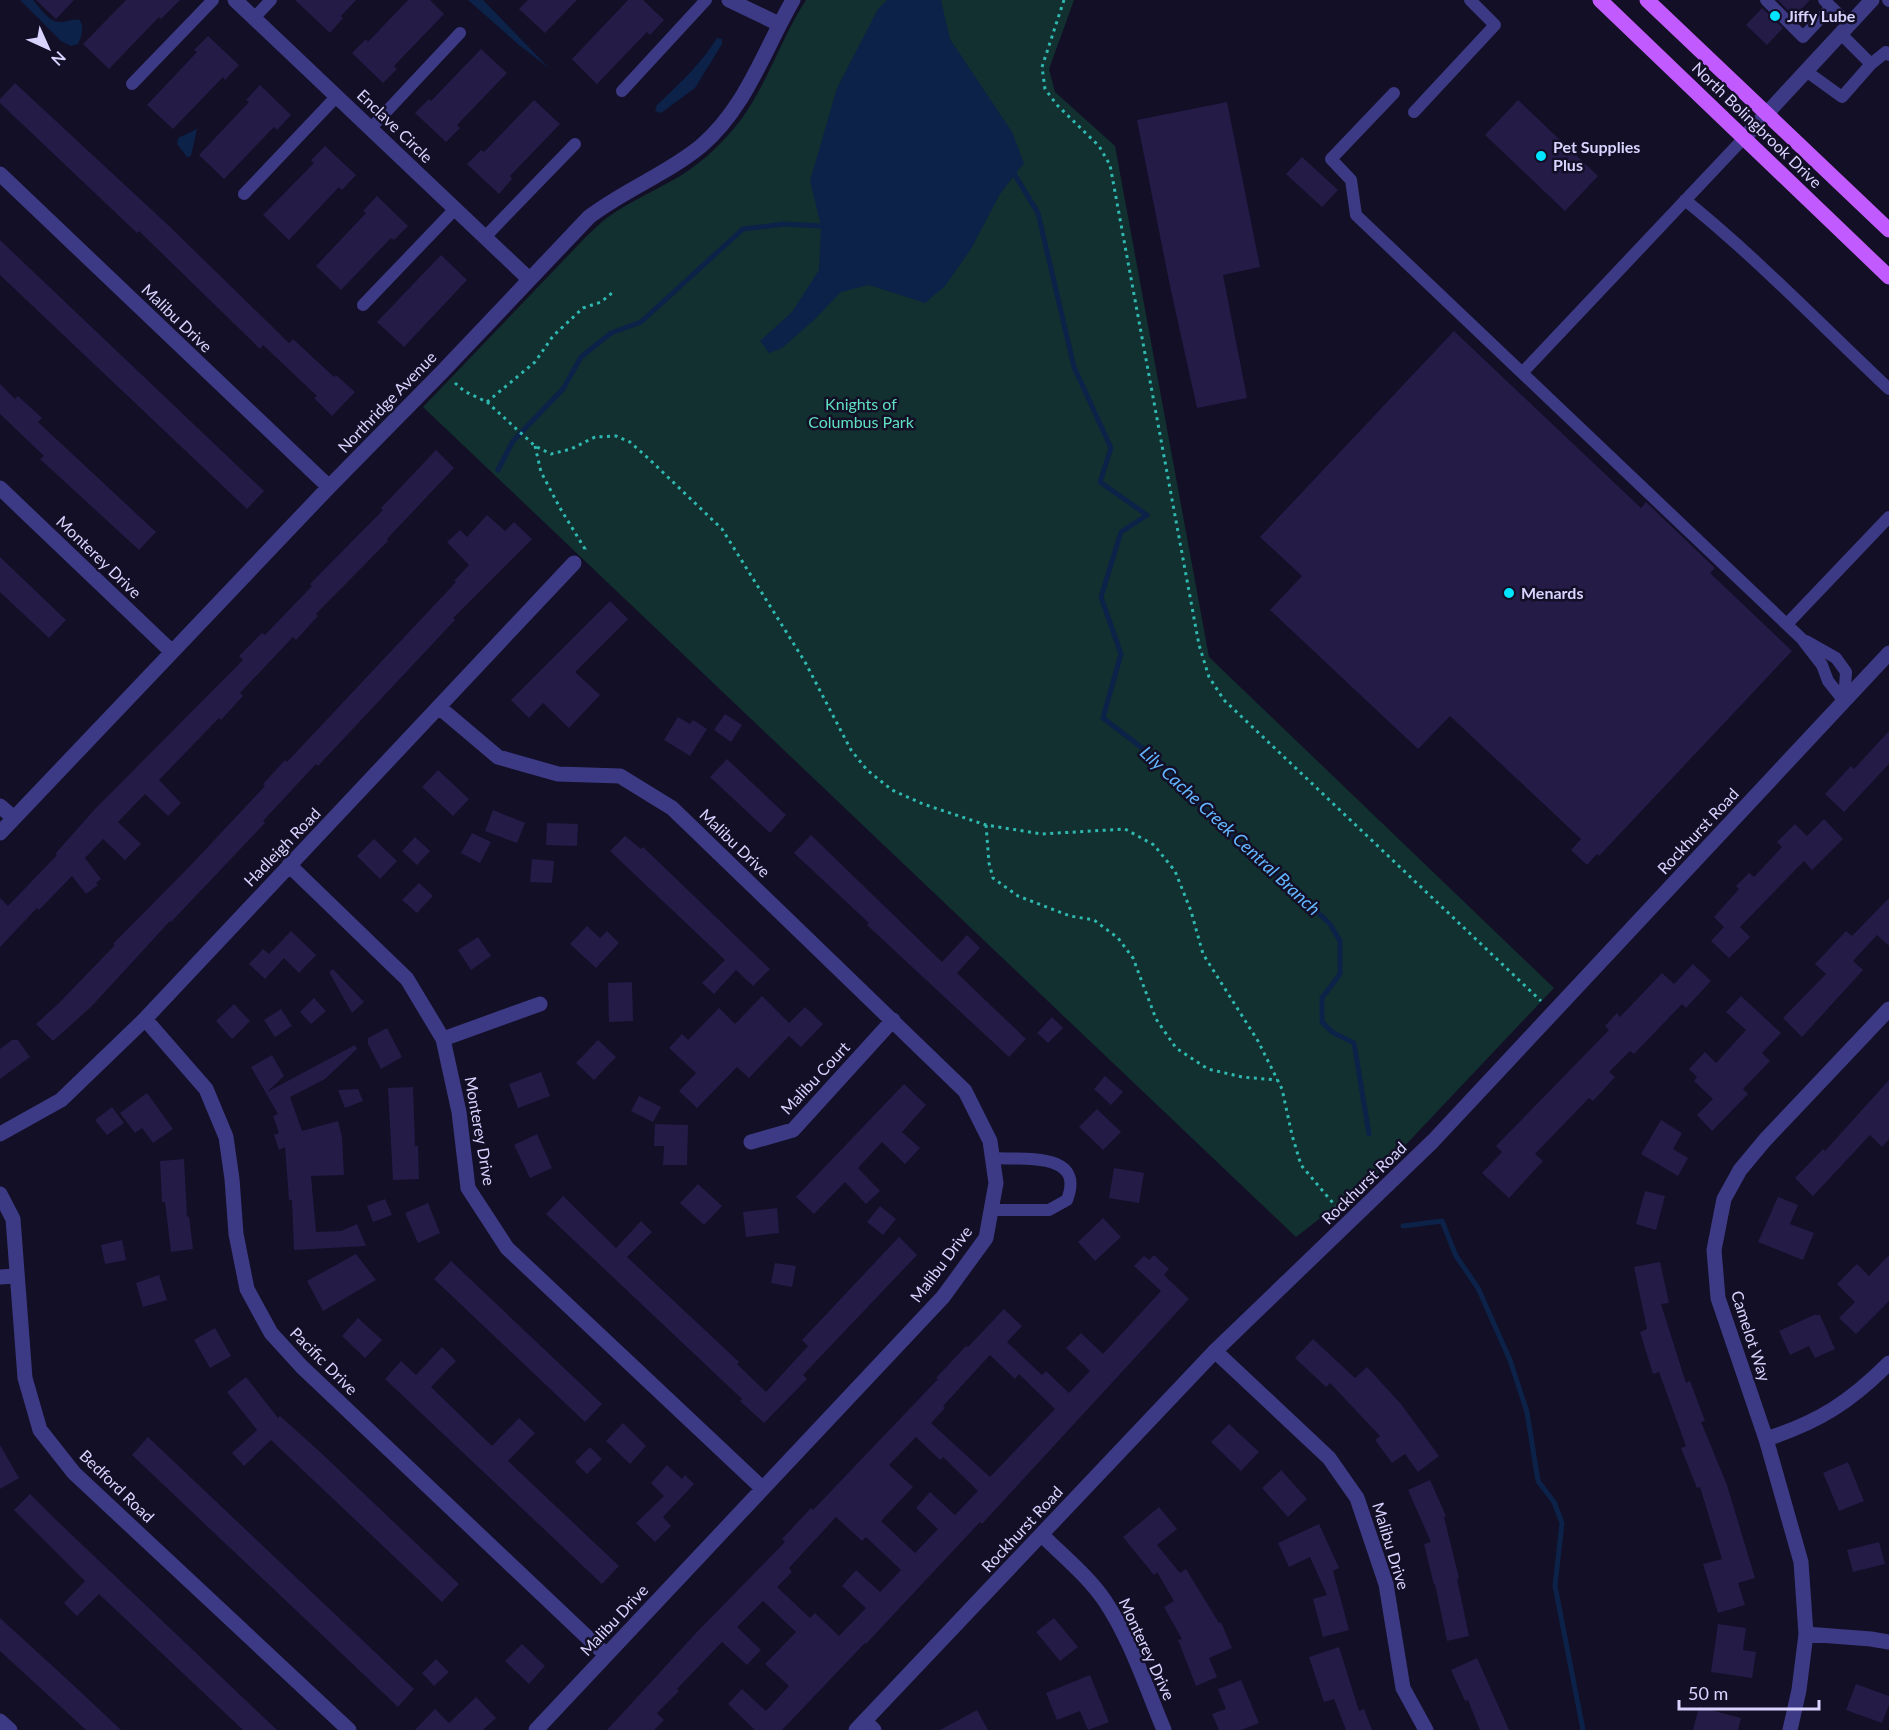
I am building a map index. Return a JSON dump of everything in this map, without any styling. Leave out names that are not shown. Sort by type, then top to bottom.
[{"type":"main road","name":"North Bolingbrook Drive","points":[[1600,0],[1889,277]]},
{"type":"main road","name":"North Bolingbrook Drive","points":[[1647,0],[1889,230]]},
{"type":"street","name":"Enclave Circle","points":[[235,0],[529,279]]},
{"type":"street","points":[[729,0],[779,24]]},
{"type":"street","name":"Northridge Avenue","points":[[0,833],[589,217],[616,198],[686,158],[715,132],[742,98],[792,0]]},
{"type":"street","points":[[1744,138],[1872,0]]},
{"type":"street","name":"Malibu Drive","points":[[0,174],[329,487]]},
{"type":"street","name":"Monterey Drive","points":[[0,488],[172,652]]},
{"type":"street","name":"Hadleigh Road","points":[[0,1134],[62,1100],[144,1019],[440,708],[574,563]]},
{"type":"street","name":"Rockhurst Road","points":[[865,1727],[1215,1351],[1433,1141],[1889,653]]},
{"type":"street","name":"Malibu Drive","points":[[440,708],[498,757],[558,774],[620,776],[672,808],[965,1091],[990,1141],[996,1183],[986,1238],[943,1297],[536,1730]]},
{"type":"street","points":[[0,806],[14,818]]},
{"type":"street","name":"Monterey Drive","points":[[289,866],[408,979],[443,1039],[459,1112],[468,1188],[507,1248],[762,1488]]},
{"type":"street","points":[[443,1039],[540,1004]]},
{"type":"street","name":"Camelot Way","points":[[1790,1730],[1799,1690],[1806,1634],[1801,1562],[1766,1439],[1718,1298],[1714,1250],[1724,1199],[1740,1170],[1889,1009]]},
{"type":"street","name":"Pacific Drive","points":[[144,1019],[206,1089],[226,1137],[236,1234],[247,1289],[271,1333],[302,1367],[606,1655]]},
{"type":"street","name":"Malibu Court","points":[[751,1142],[793,1130],[893,1020]]},
{"type":"street","name":"Bedford Road","points":[[0,1194],[13,1219],[25,1378],[40,1430],[74,1473],[349,1730]]},
{"type":"street","points":[[0,1277],[18,1276]]},
{"type":"street","name":"Malibu Drive","points":[[1215,1351],[1329,1458],[1357,1498],[1386,1584],[1403,1688],[1426,1730]]},
{"type":"street","points":[[1766,1439],[1798,1429],[1832,1412],[1864,1388],[1889,1363]]},
{"type":"street","name":"Monterey Drive","points":[[1042,1535],[1091,1584],[1112,1613],[1126,1639],[1164,1730]]},
{"type":"street","points":[[1806,1634],[1829,1634],[1889,1642]]},
{"type":"street","points":[[0,1721],[10,1730]]},
{"type":"lane","points":[[132,84],[213,0]]},
{"type":"lane","points":[[254,18],[271,0]]},
{"type":"lane","points":[[622,90],[706,0]]},
{"type":"lane","points":[[1414,112],[1495,25],[1470,0]]},
{"type":"lane","points":[[1766,0],[1803,37],[1827,4],[1871,64]]},
{"type":"lane","points":[[370,128],[460,33]]},
{"type":"lane","points":[[1806,71],[1842,97],[1871,64],[1886,52],[1889,55]]},
{"type":"lane","points":[[1394,93],[1331,159],[1351,180],[1356,215],[1787,624],[1822,665],[1828,681],[1844,701]]},
{"type":"lane","points":[[244,194],[337,96]]},
{"type":"lane","points":[[1523,372],[1744,138]]},
{"type":"lane","points":[[485,237],[575,144]]},
{"type":"lane","points":[[1685,200],[1730,236],[1889,389]]},
{"type":"lane","points":[[363,305],[455,209]]},
{"type":"lane","points":[[1787,624],[1889,517]]},
{"type":"lane","points":[[1802,639],[1836,658],[1846,672],[1844,701]]},
{"type":"lane","points":[[991,1210],[1049,1210],[1067,1200],[1071,1182],[1069,1172],[1062,1165],[1052,1161],[993,1158]]},
{"type":"path","points":[[1064,0],[1042,67],[1045,90],[1099,146],[1110,165],[1199,645],[1209,677],[1224,700],[1553,1012]]},
{"type":"path","points":[[487,402],[535,362],[553,336],[583,308],[601,302],[612,293]]},
{"type":"path","points":[[442,372],[464,392],[487,402],[536,446],[551,454],[571,449],[596,437],[616,436],[636,448],[722,529],[805,662],[851,750],[867,770],[892,790],[923,804],[986,825],[1042,834],[1125,829],[1154,845],[1174,871],[1191,911],[1203,954],[1258,1041],[1282,1089],[1301,1165],[1325,1196],[1350,1221]]},
{"type":"path","points":[[536,446],[541,472],[585,549],[574,563]]},
{"type":"path","points":[[986,825],[989,864],[993,878],[1018,896],[1070,916],[1095,920],[1119,938],[1133,958],[1156,1019],[1176,1048],[1208,1070],[1242,1077],[1277,1080]]},
{"type":"green space","name":"Knights of Columbus Park","points":[[806,0],[1074,0],[1049,69],[1055,92],[1115,146],[1209,657],[1554,988],[1381,1171],[1296,1237],[423,407],[601,223],[626,206],[687,172],[724,140],[752,103]]},
{"type":"water","points":[[20,0],[33,0],[52,20],[60,22],[80,20],[82,32],[78,44],[71,46],[61,41]]},
{"type":"water","points":[[468,0],[483,0],[549,68],[519,45]]},
{"type":"water","points":[[887,0],[941,0],[950,39],[1012,132],[1024,163],[1000,194],[971,249],[945,286],[925,303],[869,285],[841,292],[782,348],[769,353],[760,341],[792,312],[819,270],[821,226],[810,181],[837,88],[878,9]]},
{"type":"water","points":[[717,38],[722,39],[722,44],[695,88],[661,113],[655,111],[657,105],[697,65]]},
{"type":"water","points":[[197,129],[191,156],[187,157],[177,144],[178,138]]},
{"type":"building","points":[[36,0],[74,0],[56,19]]},
{"type":"building","points":[[126,0],[180,0],[161,19],[159,17],[109,69],[83,44]]},
{"type":"building","points":[[295,0],[356,0],[341,16],[343,18],[330,33]]},
{"type":"building","points":[[408,0],[430,0],[444,14],[394,66],[397,69],[383,83],[352,53],[366,39],[368,42]]},
{"type":"building","points":[[528,0],[577,0],[545,33],[519,9]]},
{"type":"building","points":[[628,0],[643,0],[664,20],[650,35],[647,32],[597,84],[572,59]]},
{"type":"building","points":[[1778,0],[1810,0],[1794,17]]},
{"type":"building","points":[[1762,8],[1783,28],[1767,45],[1746,25]]},
{"type":"building","points":[[208,36],[239,65],[225,80],[223,77],[173,129],[147,105],[197,52],[194,50]]},
{"type":"building","points":[[481,49],[507,73],[457,125],[460,128],[446,142],[415,113],[429,99],[431,101]]},
{"type":"building","points":[[15,83],[168,225],[289,343],[293,339],[334,377],[336,375],[355,392],[332,416],[314,398],[317,396],[263,345],[260,349],[139,231],[137,233],[0,103],[0,99]]},
{"type":"building","points":[[260,85],[291,115],[277,130],[274,127],[224,179],[199,155],[249,102],[246,100]]},
{"type":"building","points":[[534,100],[560,124],[510,176],[512,179],[499,194],[467,164],[481,150],[484,152]]},
{"type":"building","name":"Pet Supplies Plus","points":[[1518,100],[1598,176],[1565,211],[1485,135]]},
{"type":"building","points":[[1227,102],[1260,267],[1223,275],[1247,398],[1197,408],[1137,120]]},
{"type":"building","points":[[325,146],[356,175],[342,190],[339,187],[289,240],[263,215],[314,163],[311,160]]},
{"type":"building","points":[[1302,157],[1338,190],[1322,207],[1286,174]]},
{"type":"building","points":[[377,196],[408,226],[394,240],[391,238],[341,290],[316,266],[366,213],[363,211]]},
{"type":"building","points":[[0,240],[264,491],[247,509],[0,275]]},
{"type":"building","points":[[441,255],[467,280],[404,347],[377,322]]},
{"type":"building","name":"Menards","points":[[1454,331],[1641,508],[1646,502],[1715,568],[1710,573],[1792,651],[1599,856],[1597,854],[1587,865],[1571,850],[1581,839],[1450,716],[1418,749],[1270,610],[1302,576],[1260,537]]},
{"type":"building","points":[[0,384],[15,399],[18,396],[42,418],[38,422],[156,532],[139,550],[40,459],[44,456],[0,414]]},
{"type":"building","points":[[436,450],[454,468],[387,539],[388,541],[316,614],[318,616],[296,640],[293,637],[240,693],[243,696],[221,720],[219,718],[159,780],[181,803],[168,816],[145,794],[118,822],[141,844],[125,860],[103,839],[85,858],[101,879],[96,883],[98,885],[86,894],[72,876],[0,947],[0,898],[8,906],[57,855],[55,854],[95,809],[243,660],[239,656],[262,633],[265,635],[312,586],[310,584],[383,510],[381,508]]},
{"type":"building","points":[[487,515],[505,531],[514,522],[532,539],[453,618],[455,620],[318,766],[316,764],[263,821],[265,823],[92,1006],[53,1041],[36,1024],[115,945],[113,944],[265,786],[263,784],[285,760],[287,762],[456,582],[454,581],[469,565],[447,542],[460,530],[467,537]]},
{"type":"building","points":[[0,557],[66,620],[49,638],[0,592]]},
{"type":"building","points":[[610,601],[628,619],[575,672],[600,695],[569,728],[543,703],[529,718],[511,700]]},
{"type":"building","points":[[725,714],[742,725],[731,742],[714,730]]},
{"type":"building","points":[[678,717],[690,724],[693,720],[707,729],[690,756],[664,740]]},
{"type":"building","points":[[1889,731],[1889,764],[1844,812],[1825,794],[1851,766],[1854,769]]},
{"type":"building","points":[[727,759],[786,815],[770,833],[710,777]]},
{"type":"building","points":[[438,770],[469,799],[453,816],[422,787]]},
{"type":"building","points":[[493,810],[525,823],[517,843],[485,831]]},
{"type":"building","points":[[1824,819],[1843,839],[1812,870],[1804,861],[1740,927],[1750,937],[1729,958],[1711,941],[1724,927],[1714,917],[1739,889],[1736,886],[1749,873],[1754,877],[1782,847],[1777,842],[1795,824],[1807,836]]},
{"type":"building","points":[[547,823],[578,824],[577,846],[546,845]]},
{"type":"building","points":[[472,833],[491,842],[480,863],[461,853]]},
{"type":"building","points":[[811,835],[942,962],[967,935],[980,948],[957,973],[1026,1039],[1009,1057],[867,925],[869,923],[794,853]]},
{"type":"building","points":[[625,836],[641,849],[643,847],[770,969],[753,986],[736,970],[714,994],[702,983],[725,960],[610,851]]},
{"type":"building","points":[[415,837],[430,851],[417,865],[402,851]]},
{"type":"building","points":[[374,839],[397,861],[380,879],[357,856]]},
{"type":"building","points":[[532,859],[554,861],[552,883],[530,882]]},
{"type":"building","points":[[419,883],[433,896],[417,913],[402,900]]},
{"type":"building","points":[[1889,898],[1889,946],[1877,935],[1853,961],[1863,970],[1802,1037],[1783,1018],[1826,974],[1815,964],[1846,931],[1852,936]]},
{"type":"building","points":[[587,926],[600,938],[607,931],[619,943],[596,968],[570,944]]},
{"type":"building","points":[[291,931],[316,955],[299,973],[284,958],[265,979],[249,964],[263,949],[269,954]]},
{"type":"building","points":[[478,937],[491,956],[471,970],[458,950]]},
{"type":"building","points":[[1693,964],[1711,981],[1686,1008],[1682,1004],[1634,1054],[1630,1051],[1609,1072],[1615,1077],[1593,1101],[1589,1098],[1535,1154],[1543,1161],[1509,1198],[1482,1173],[1502,1152],[1496,1146],[1609,1030],[1605,1026],[1617,1013],[1620,1017],[1662,973],[1674,984]]},
{"type":"building","points":[[333,969],[364,1002],[352,1013],[329,972]]},
{"type":"building","points":[[632,982],[633,1021],[609,1022],[608,983]]},
{"type":"building","points":[[762,996],[789,1023],[805,1007],[823,1024],[801,1047],[789,1036],[749,1078],[737,1067],[697,1108],[679,1091],[696,1073],[669,1048],[682,1034],[688,1040],[719,1008],[735,1024]]},
{"type":"building","points":[[1741,996],[1781,1033],[1762,1053],[1770,1061],[1743,1089],[1748,1094],[1712,1131],[1697,1115],[1713,1099],[1694,1081],[1697,1077],[1689,1069],[1705,1052],[1716,1063],[1746,1030],[1726,1012]]},
{"type":"building","points":[[314,998],[326,1011],[311,1024],[300,1012]]},
{"type":"building","points":[[234,1004],[250,1021],[232,1039],[216,1021]]},
{"type":"building","points":[[281,1009],[292,1026],[275,1037],[264,1020]]},
{"type":"building","points":[[1052,1017],[1063,1028],[1048,1043],[1037,1033]]},
{"type":"building","points":[[387,1028],[402,1057],[381,1069],[368,1044],[368,1038]]},
{"type":"building","points":[[12,1040],[18,1040],[30,1057],[0,1079],[0,1049]]},
{"type":"building","points":[[598,1040],[616,1057],[594,1080],[576,1063]]},
{"type":"building","points":[[355,1045],[357,1049],[325,1079],[290,1097],[302,1131],[338,1121],[342,1137],[344,1175],[311,1176],[316,1232],[341,1231],[357,1224],[366,1246],[294,1250],[292,1200],[289,1200],[285,1147],[279,1150],[274,1135],[279,1133],[273,1116],[278,1114],[251,1067],[272,1055],[284,1076],[267,1092]]},
{"type":"building","points":[[541,1072],[550,1096],[518,1108],[509,1084]]},
{"type":"building","points":[[1105,1076],[1123,1092],[1111,1105],[1094,1089]]},
{"type":"building","points":[[1889,1080],[1889,1139],[1882,1147],[1870,1135],[1813,1196],[1795,1178],[1823,1149],[1825,1151]]},
{"type":"building","points":[[904,1084],[926,1105],[902,1132],[920,1148],[905,1164],[882,1142],[858,1168],[880,1191],[866,1204],[845,1182],[814,1214],[796,1197]]},
{"type":"building","points":[[413,1087],[415,1146],[418,1146],[419,1179],[393,1180],[388,1088]]},
{"type":"building","points":[[358,1089],[363,1101],[345,1108],[338,1090]]},
{"type":"building","points":[[147,1093],[173,1129],[153,1143],[142,1128],[135,1133],[120,1113]]},
{"type":"building","points":[[639,1096],[661,1107],[653,1122],[631,1111]]},
{"type":"building","points":[[112,1107],[124,1123],[107,1135],[95,1120]]},
{"type":"building","points":[[1097,1109],[1121,1132],[1103,1150],[1079,1127]]},
{"type":"building","points":[[1661,1120],[1682,1133],[1673,1149],[1688,1158],[1678,1176],[1641,1154]]},
{"type":"building","points":[[655,1124],[688,1125],[687,1165],[663,1165],[664,1146],[654,1146]]},
{"type":"building","points":[[537,1134],[552,1168],[530,1178],[514,1145]]},
{"type":"building","points":[[184,1159],[187,1217],[189,1216],[193,1249],[171,1252],[165,1202],[162,1202],[160,1161]]},
{"type":"building","points":[[1114,1168],[1144,1173],[1139,1203],[1109,1198]]},
{"type":"building","points":[[698,1184],[722,1206],[704,1225],[680,1203]]},
{"type":"building","points":[[1645,1191],[1665,1196],[1656,1230],[1636,1224]]},
{"type":"building","points":[[563,1196],[616,1248],[641,1221],[652,1232],[627,1257],[739,1362],[737,1364],[766,1392],[808,1346],[802,1340],[899,1237],[917,1255],[803,1375],[807,1379],[764,1423],[740,1401],[742,1399],[546,1214]]},
{"type":"building","points":[[1778,1197],[1798,1205],[1790,1224],[1814,1233],[1803,1260],[1758,1242]]},
{"type":"building","points":[[385,1199],[392,1215],[373,1222],[367,1206]]},
{"type":"building","points":[[428,1203],[440,1233],[418,1243],[405,1213]]},
{"type":"building","points":[[880,1206],[896,1219],[883,1235],[867,1222]]},
{"type":"building","points":[[777,1208],[779,1233],[746,1237],[743,1212]]},
{"type":"building","points":[[1103,1218],[1121,1237],[1095,1261],[1078,1242]]},
{"type":"building","points":[[122,1240],[126,1260],[105,1264],[101,1245]]},
{"type":"building","points":[[356,1254],[376,1280],[323,1311],[307,1281]]},
{"type":"building","points":[[1154,1255],[1169,1269],[1164,1275],[1189,1299],[982,1524],[980,1522],[782,1730],[755,1730],[728,1704],[742,1689],[766,1711],[789,1686],[765,1664],[796,1632],[763,1601],[737,1627],[761,1650],[747,1665],[722,1642],[657,1713],[664,1720],[654,1730],[607,1730],[696,1633],[785,1542],[782,1539],[811,1508],[813,1510],[938,1379],[936,1378],[966,1346],[968,1347],[1004,1309],[1022,1326],[1007,1342],[1042,1375],[1046,1371],[1069,1393],[1090,1371],[1066,1348],[1081,1333],[1103,1354],[1161,1291],[1134,1266],[1144,1256],[1149,1260]],"holes":[[[990,1355],[1015,1379],[1019,1374],[1055,1409],[990,1477],[931,1423],[945,1408],[943,1406]],[[916,1437],[940,1460],[943,1457],[978,1491],[955,1515],[930,1492],[916,1508],[938,1529],[915,1553],[881,1521],[913,1487],[889,1465]],[[836,1517],[862,1541],[866,1537],[901,1570],[880,1592],[856,1570],[842,1586],[866,1608],[839,1636],[815,1613],[810,1618],[777,1587],[792,1572],[789,1568]]]},
{"type":"building","points":[[1889,1255],[1889,1301],[1856,1334],[1839,1318],[1855,1302],[1837,1284],[1857,1264],[1869,1276]]},
{"type":"building","points":[[451,1261],[602,1404],[585,1422],[434,1279]]},
{"type":"building","points":[[1660,1262],[1669,1303],[1661,1304],[1686,1383],[1690,1381],[1705,1421],[1701,1422],[1727,1485],[1755,1578],[1738,1583],[1745,1605],[1718,1613],[1703,1564],[1722,1559],[1700,1487],[1697,1488],[1681,1448],[1686,1446],[1659,1372],[1653,1374],[1640,1332],[1647,1329],[1634,1267]]},
{"type":"building","points":[[775,1263],[796,1266],[792,1287],[771,1283]]},
{"type":"building","points":[[159,1275],[167,1300],[143,1307],[136,1283]]},
{"type":"building","points":[[1814,1315],[1820,1315],[1835,1349],[1815,1358],[1809,1346],[1790,1355],[1779,1331]]},
{"type":"building","points":[[358,1318],[382,1340],[365,1358],[342,1336]]},
{"type":"building","points":[[215,1328],[231,1356],[210,1368],[194,1340]]},
{"type":"building","points":[[1313,1339],[1355,1378],[1367,1367],[1401,1404],[1439,1456],[1418,1472],[1405,1454],[1392,1463],[1375,1440],[1380,1436],[1330,1383],[1326,1387],[1295,1358]]},
{"type":"building","points":[[442,1347],[456,1361],[431,1387],[492,1446],[519,1418],[535,1433],[508,1461],[619,1566],[602,1584],[385,1379],[401,1361],[416,1375]]},
{"type":"building","points":[[246,1377],[278,1418],[280,1416],[319,1451],[459,1584],[442,1602],[271,1440],[244,1466],[232,1453],[257,1430],[227,1392]]},
{"type":"building","points":[[623,1423],[646,1446],[630,1464],[606,1441]]},
{"type":"building","points":[[1229,1424],[1259,1452],[1241,1471],[1211,1442]]},
{"type":"building","points":[[148,1437],[414,1689],[398,1707],[132,1455]]},
{"type":"building","points":[[0,1445],[19,1478],[0,1489]]},
{"type":"building","points":[[590,1447],[602,1459],[587,1474],[575,1462]]},
{"type":"building","points":[[1848,1462],[1864,1501],[1839,1511],[1823,1473]]},
{"type":"building","points":[[667,1465],[682,1479],[685,1475],[694,1484],[663,1517],[671,1526],[655,1542],[636,1523],[664,1496],[651,1483]]},
{"type":"building","points":[[1281,1470],[1307,1499],[1288,1517],[1262,1488]]},
{"type":"building","points":[[1430,1480],[1446,1516],[1444,1517],[1459,1578],[1457,1579],[1469,1636],[1447,1641],[1424,1544],[1431,1542],[1408,1490]]},
{"type":"building","points":[[30,1494],[277,1730],[243,1730],[99,1594],[77,1616],[64,1603],[85,1581],[14,1510]]},
{"type":"building","points":[[1159,1507],[1177,1529],[1157,1545],[1180,1573],[1186,1569],[1219,1623],[1221,1622],[1232,1648],[1209,1658],[1217,1677],[1196,1686],[1178,1640],[1182,1639],[1164,1607],[1174,1601],[1157,1572],[1154,1575],[1123,1537]]},
{"type":"building","points":[[1319,1524],[1339,1568],[1333,1571],[1349,1630],[1323,1637],[1313,1599],[1327,1595],[1310,1557],[1289,1567],[1278,1543]]},
{"type":"building","points":[[1879,1542],[1885,1564],[1853,1572],[1847,1550]]},
{"type":"building","points":[[0,1618],[121,1730],[86,1730],[0,1651]]},
{"type":"building","points":[[1054,1618],[1078,1647],[1060,1661],[1036,1632]]},
{"type":"building","points":[[1718,1624],[1746,1628],[1743,1650],[1756,1652],[1752,1678],[1711,1672]]},
{"type":"building","points":[[522,1644],[545,1666],[529,1684],[505,1661]]},
{"type":"building","points":[[1339,1647],[1359,1711],[1364,1709],[1372,1730],[1346,1730],[1334,1699],[1324,1702],[1309,1657]]},
{"type":"building","points":[[1477,1658],[1509,1730],[1480,1730],[1468,1700],[1465,1701],[1451,1670]]},
{"type":"building","points":[[436,1659],[449,1672],[434,1686],[422,1673]]},
{"type":"building","points":[[1090,1675],[1109,1722],[1088,1730],[1080,1711],[1057,1720],[1046,1693]]},
{"type":"building","points":[[1241,1680],[1259,1723],[1241,1730],[1219,1730],[1212,1714],[1226,1709],[1218,1689]]},
{"type":"building","points":[[1856,1684],[1889,1696],[1889,1705],[1882,1723],[1846,1710]]},
{"type":"building","points":[[476,1697],[496,1718],[483,1730],[415,1730],[435,1709],[449,1723]]},
{"type":"building","points":[[1699,1707],[1741,1718],[1738,1730],[1693,1730]]},
{"type":"building","points":[[977,1710],[988,1730],[940,1730]]},
{"type":"waterway","name":"Lily Cache Creek Central Branch","points":[[1012,170],[1038,213],[1074,367],[1111,448],[1100,482],[1147,515],[1121,532],[1101,597],[1121,654],[1103,718],[1158,760],[1224,830],[1291,887],[1330,924],[1340,941],[1340,974],[1322,998],[1322,1022],[1332,1032],[1354,1043],[1369,1134]]},
{"type":"waterway","points":[[498,470],[513,441],[563,389],[581,357],[611,333],[641,322],[743,229],[784,224],[821,226]]},
{"type":"waterway","name":"Lily Cache Creek Central Branch","points":[[1403,1226],[1442,1221],[1456,1256],[1478,1288],[1510,1360],[1527,1412],[1538,1481],[1554,1502],[1562,1523],[1555,1586],[1583,1730]]},
{"type":"place","name":"Jiffy Lube","points":[[1775,16]]},
{"type":"place","name":"Pet Supplies Plus","points":[[1541,156]]},
{"type":"place","name":"Menards","points":[[1509,593]]}]
